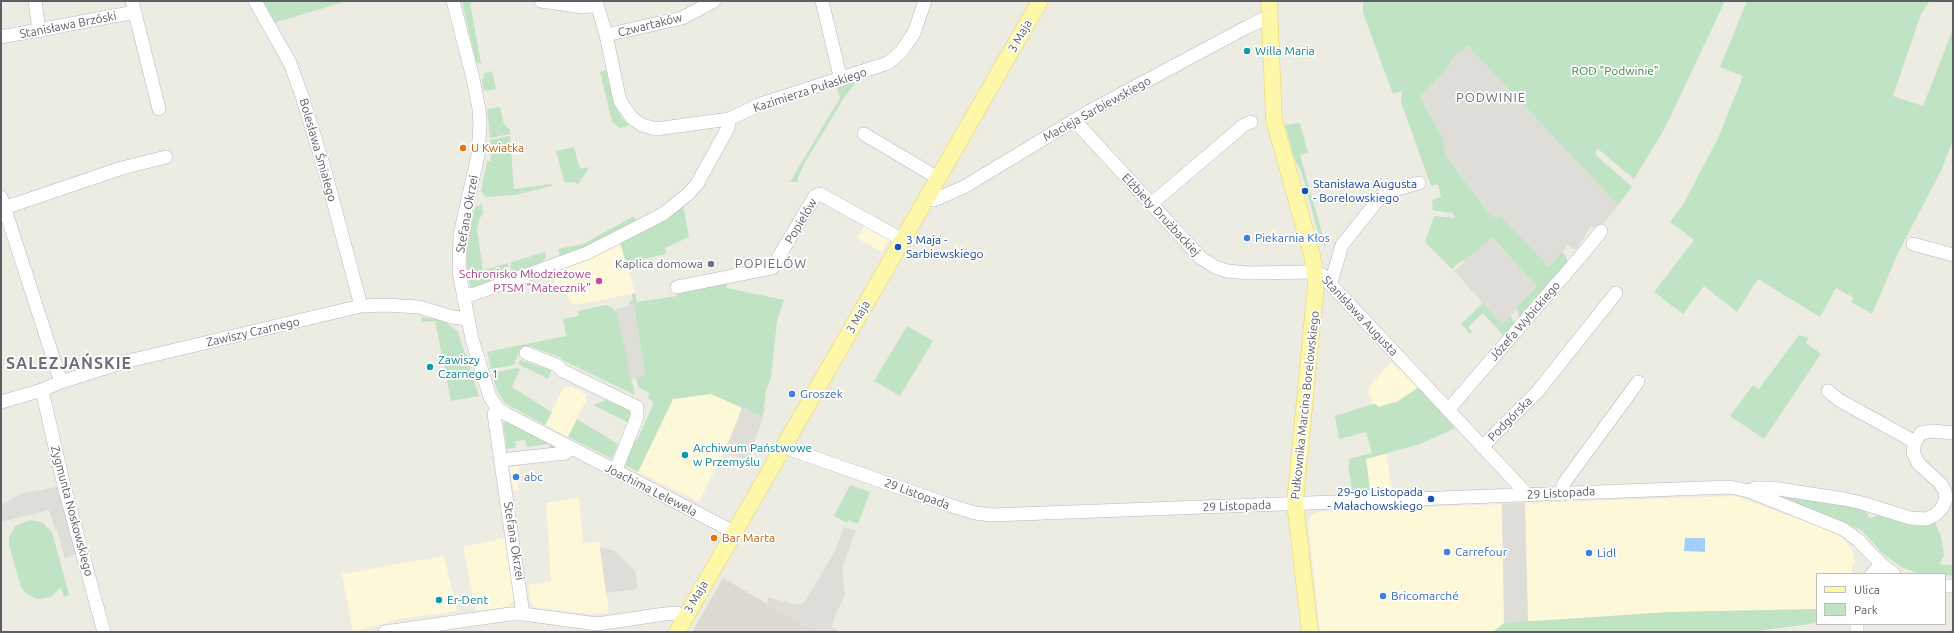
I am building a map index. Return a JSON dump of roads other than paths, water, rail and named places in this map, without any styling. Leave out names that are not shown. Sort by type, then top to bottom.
[{"type":"main road","name":"3 Maja","points":[[677,632],[1040,1]]},
{"type":"main road","name":"Stanisława Augusta","points":[[1269,1],[1274,120],[1327,282]]},
{"type":"main road","name":"Pułkownika Marcina Borelowskiego","points":[[1310,632],[1294,503],[1316,300],[1327,282]]},
{"type":"street","points":[[35,1],[39,30]]},
{"type":"street","name":"Bolesława Śmiałego","points":[[255,1],[268,21],[293,70],[325,171],[361,306]]},
{"type":"street","name":"Stefana Okrzei","points":[[454,1],[472,74],[479,108],[480,124],[478,156],[460,235],[459,272],[468,319],[485,384],[490,397],[498,408],[494,414],[523,614]]},
{"type":"street","points":[[541,1],[583,7],[597,3]]},
{"type":"street","name":"Czwartaków","points":[[606,35],[682,18],[714,1]]},
{"type":"street","points":[[822,1],[841,80]]},
{"type":"street","name":"Kazimierza Pułaskiego","points":[[597,3],[606,35],[620,101],[624,109],[636,122],[656,129],[729,119],[761,104],[881,67],[895,59],[914,33],[926,1]]},
{"type":"street","points":[[133,7],[159,109]]},
{"type":"street","name":"Stanisława Brzóski","points":[[1,38],[133,7]]},
{"type":"street","name":"Macieja Sarbiewskiego","points":[[928,196],[934,200],[964,187],[1074,120],[1264,18],[1270,18]]},
{"type":"street","points":[[463,296],[481,291],[586,253],[663,214],[688,194],[697,184],[728,128],[729,119]]},
{"type":"street","name":"Elżbiety Drużbackiej","points":[[1074,120],[1201,258],[1214,267],[1227,271],[1248,274],[1327,282]]},
{"type":"street","points":[[1151,204],[1244,125],[1251,122]]},
{"type":"street","points":[[864,134],[938,178]]},
{"type":"street","points":[[61,382],[2,205],[122,168],[166,157]]},
{"type":"street","points":[[1327,282],[1334,271],[1342,245],[1382,195],[1390,190],[1419,183]]},
{"type":"street","name":"Popielów","points":[[677,287],[772,268],[815,196],[820,194],[903,240]]},
{"type":"street","name":"Józefa Wybickiego","points":[[1448,410],[1601,231]]},
{"type":"street","points":[[1913,244],[1953,255]]},
{"type":"street","name":"Stanisława Augusta","points":[[1327,282],[1525,492],[1526,495]]},
{"type":"street","name":"Podgórska","points":[[1482,447],[1538,391],[1616,293]]},
{"type":"street","name":"Zawiszy Czarnego","points":[[1,402],[131,360],[361,306],[385,305],[419,307],[452,317],[468,319]]},
{"type":"street","points":[[526,353],[556,365],[562,370],[637,407],[638,417],[615,472]]},
{"type":"street","points":[[1561,494],[1564,483],[1638,382]]},
{"type":"street","name":"Zygmunta Noskowskiego","points":[[42,390],[64,486],[104,632]]},
{"type":"street","points":[[1828,391],[1838,400],[1914,442]]},
{"type":"street","name":"Joachima Lelewela","points":[[498,408],[506,414],[569,448],[734,532]]},
{"type":"street","points":[[1749,491],[1756,488],[1772,488],[1844,499],[1868,504],[1910,518],[1926,519],[1935,515],[1942,508],[1946,499],[1945,491],[1940,483],[1918,463],[1913,452],[1914,442],[1921,433],[1932,431],[1953,433]]},
{"type":"street","name":"29 Listopada","points":[[784,447],[952,506],[988,515],[1730,487],[1749,491]]},
{"type":"street","points":[[501,460],[566,453],[569,448]]},
{"type":"street","points":[[1749,491],[1843,529],[1858,540],[1881,564],[1893,573]]},
{"type":"street","points":[[1873,573],[1881,564]]},
{"type":"street","points":[[385,632],[496,616],[523,614],[597,624],[665,614],[678,614],[686,616]]},
{"type":"water","points":[[1685,538],[1705,538],[1705,552],[1684,551]]},
{"type":"place","name":"Willa Maria","points":[[1247,51]]},
{"type":"place","name":"U Kwiatka","points":[[463,148]]},
{"type":"place","name":"Stanisława Augusta - Borelowskiego","points":[[1305,191]]},
{"type":"place","name":"Piekarnia Kłos","points":[[1247,238]]},
{"type":"place","name":"3 Maja - Sarbiewskiego","points":[[898,247]]},
{"type":"place","name":"Kaplica domowa","points":[[711,264]]},
{"type":"place","name":"Schronisko Młodzieżowe PTSM \"Matecznik\"","points":[[599,281]]},
{"type":"place","name":"Zawiszy Czarnego 1","points":[[430,367]]},
{"type":"place","name":"Groszek","points":[[792,394]]},
{"type":"place","name":"Archiwum Państwowe w Przemyślu","points":[[685,455]]},
{"type":"place","name":"abc","points":[[516,477]]},
{"type":"place","name":"29-go Listopada - Małachowskiego","points":[[1431,499]]},
{"type":"place","name":"Bar Marta","points":[[714,538]]},
{"type":"place","name":"Carrefour","points":[[1447,552]]},
{"type":"place","name":"Lidl","points":[[1589,553]]},
{"type":"place","name":"Bricomarché","points":[[1383,596]]},
{"type":"place","name":"Er-Dent","points":[[439,600]]},
{"type":"district","name":"PODWINIE","points":[[1491,98]]},
{"type":"district","name":"POPIELÓW","points":[[771,264]]},
{"type":"district","name":"SALEZJAŃSKIE","points":[[69,364]]},
{"type":"park label","name":"ROD \"Podwinie\"","points":[[1615,71]]}]
